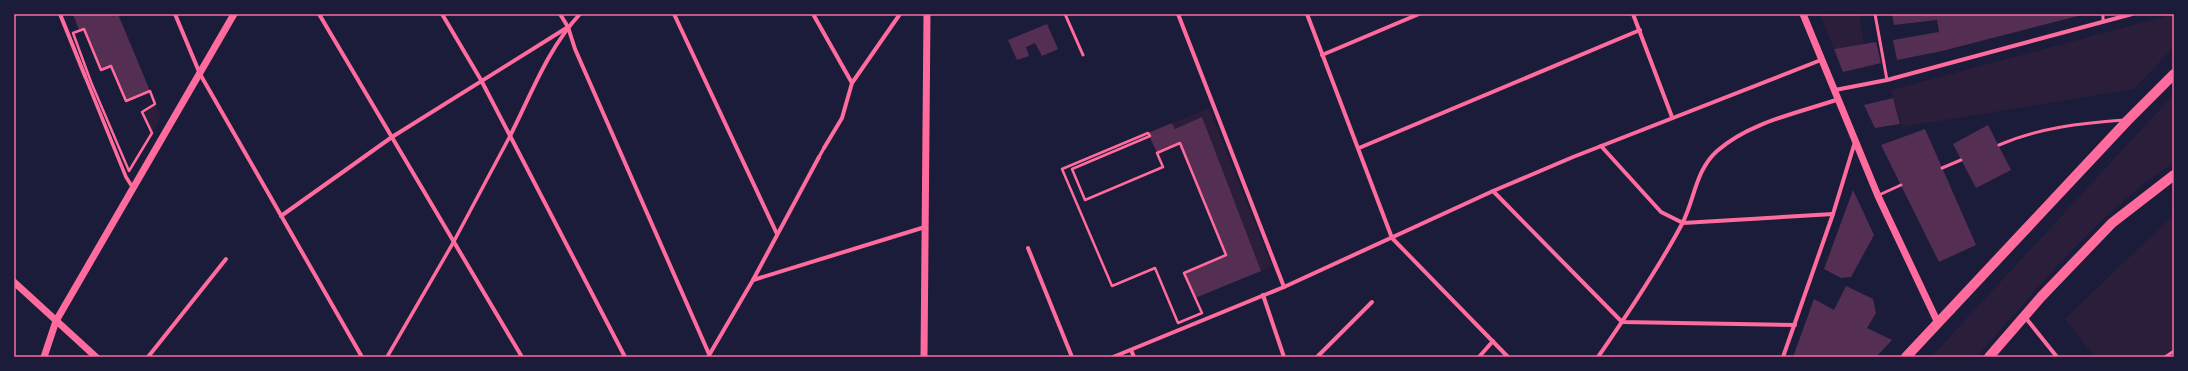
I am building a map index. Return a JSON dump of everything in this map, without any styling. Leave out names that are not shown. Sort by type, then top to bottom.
[{"type":"main road","points":[[1906,357],[2128,120],[2174,74]]},
{"type":"main road","points":[[1989,357],[2025,316],[2112,223],[2174,175]]},
{"type":"street","points":[[60,14],[126,177],[134,189]]},
{"type":"street","points":[[175,14],[200,74],[362,357]]},
{"type":"street","points":[[44,357],[56,321],[134,189],[234,14]]},
{"type":"street","points":[[319,14],[453,243],[522,357]]},
{"type":"street","points":[[442,14],[481,80],[625,357]]},
{"type":"street","points":[[560,14],[568,27],[575,49],[708,356]]},
{"type":"street","points":[[387,357],[453,243],[549,59],[568,27],[580,14]]},
{"type":"street","points":[[674,14],[777,234]]},
{"type":"street","points":[[813,14],[852,83]]},
{"type":"street","points":[[708,356],[753,280],[819,157],[842,118],[852,83],[900,14]]},
{"type":"street","points":[[924,357],[927,14]]},
{"type":"street","points":[[1178,14],[1284,287]]},
{"type":"street","points":[[1307,14],[1392,238],[1508,357]]},
{"type":"street","points":[[1322,55],[1420,14]]},
{"type":"street","points":[[1633,14],[1672,117]]},
{"type":"street","points":[[1803,14],[1821,60],[1836,90],[1838,99],[1878,196],[1938,323]]},
{"type":"street","points":[[1836,90],[1887,80],[2132,14]]},
{"type":"street","points":[[281,216],[392,137],[568,27]]},
{"type":"street","points":[[1359,148],[1640,30]]},
{"type":"street","points":[[1113,357],[1284,287],[1493,191],[1672,117],[1821,60]]},
{"type":"street","points":[[1598,357],[1622,322],[1682,223],[1699,174],[1716,152],[1747,130],[1838,99]]},
{"type":"street","points":[[1783,357],[1834,214],[1855,139]]},
{"type":"street","points":[[1601,146],[1661,212],[1682,223],[1834,214]]},
{"type":"street","points":[[1493,191],[1622,322],[1795,325]]},
{"type":"street","points":[[753,280],[925,227]]},
{"type":"street","points":[[1028,248],[1072,357]]},
{"type":"street","points":[[148,357],[226,259]]},
{"type":"street","points":[[14,282],[96,357]]},
{"type":"street","points":[[1263,295],[1284,357]]},
{"type":"street","points":[[1317,357],[1372,302]]},
{"type":"street","points":[[2025,316],[2057,357]]},
{"type":"street","points":[[1478,357],[1492,341]]},
{"type":"street","points":[[1131,350],[1134,357]]},
{"type":"lane","points":[[1065,14],[1083,55]]},
{"type":"lane","points":[[1875,14],[1887,80]]},
{"type":"lane","points":[[2103,14],[2104,21]]},
{"type":"lane","points":[[1999,145],[2018,137],[2045,130],[2072,125],[2128,120]]},
{"type":"lane","points":[[1942,168],[1961,160]]},
{"type":"lane","points":[[1878,196],[1901,185]]},
{"type":"lane","points":[[2165,357],[2174,351]]},
{"type":"path","points":[[73,33],[91,82],[129,170],[152,133],[142,112],[155,104],[150,91],[126,101],[111,66],[101,70],[84,29]]},
{"type":"path","points":[[1148,133],[1150,136],[1072,169],[1085,200],[1164,167],[1157,153],[1180,142],[1226,255],[1184,273],[1202,313],[1178,323],[1155,268],[1112,286],[1062,169],[1148,133]]},
{"type":"shaded area","points":[[1820,14],[1859,14],[1864,44],[1834,49]]},
{"type":"shaded area","points":[[2174,14],[2174,47],[2134,89],[1902,127],[1891,90]]},
{"type":"shaded area","points":[[2174,94],[2174,162],[2119,204],[2094,228],[2069,253],[1976,357],[1931,357]]},
{"type":"shaded area","points":[[155,104],[161,118],[152,133],[142,112]]},
{"type":"shaded area","points":[[1209,108],[1272,266],[1261,271],[1202,118],[1175,129],[1172,123]]},
{"type":"shaded area","points":[[2174,214],[2174,357],[2095,357],[2065,319]]},
{"type":"building","points":[[73,14],[112,14],[113,17],[118,14],[150,91],[126,101],[111,65],[101,70],[84,29],[79,30]]},
{"type":"building","points":[[1892,14],[2082,15],[1942,51],[1897,60],[1893,40],[1939,32],[1937,20],[1894,25]]},
{"type":"building","points":[[1047,24],[1058,49],[1042,56],[1035,43],[1026,47],[1029,56],[1017,60],[1008,40]]},
{"type":"building","points":[[1876,42],[1881,63],[1843,72],[1834,49]]},
{"type":"building","points":[[1893,98],[1900,124],[1875,128],[1864,105]]},
{"type":"building","points":[[1202,117],[1261,271],[1195,298],[1184,273],[1226,255],[1180,143],[1157,153],[1148,133],[1172,123],[1175,129]]},
{"type":"building","points":[[1988,125],[2011,170],[1976,188],[1953,144]]},
{"type":"building","points":[[1925,129],[1976,245],[1939,262],[1881,145]]},
{"type":"building","points":[[1853,190],[1874,235],[1851,277],[1841,278],[1824,269]]},
{"type":"building","points":[[1846,286],[1873,299],[1876,313],[1867,328],[1892,340],[1876,357],[1793,357],[1814,299],[1834,310]]}]
